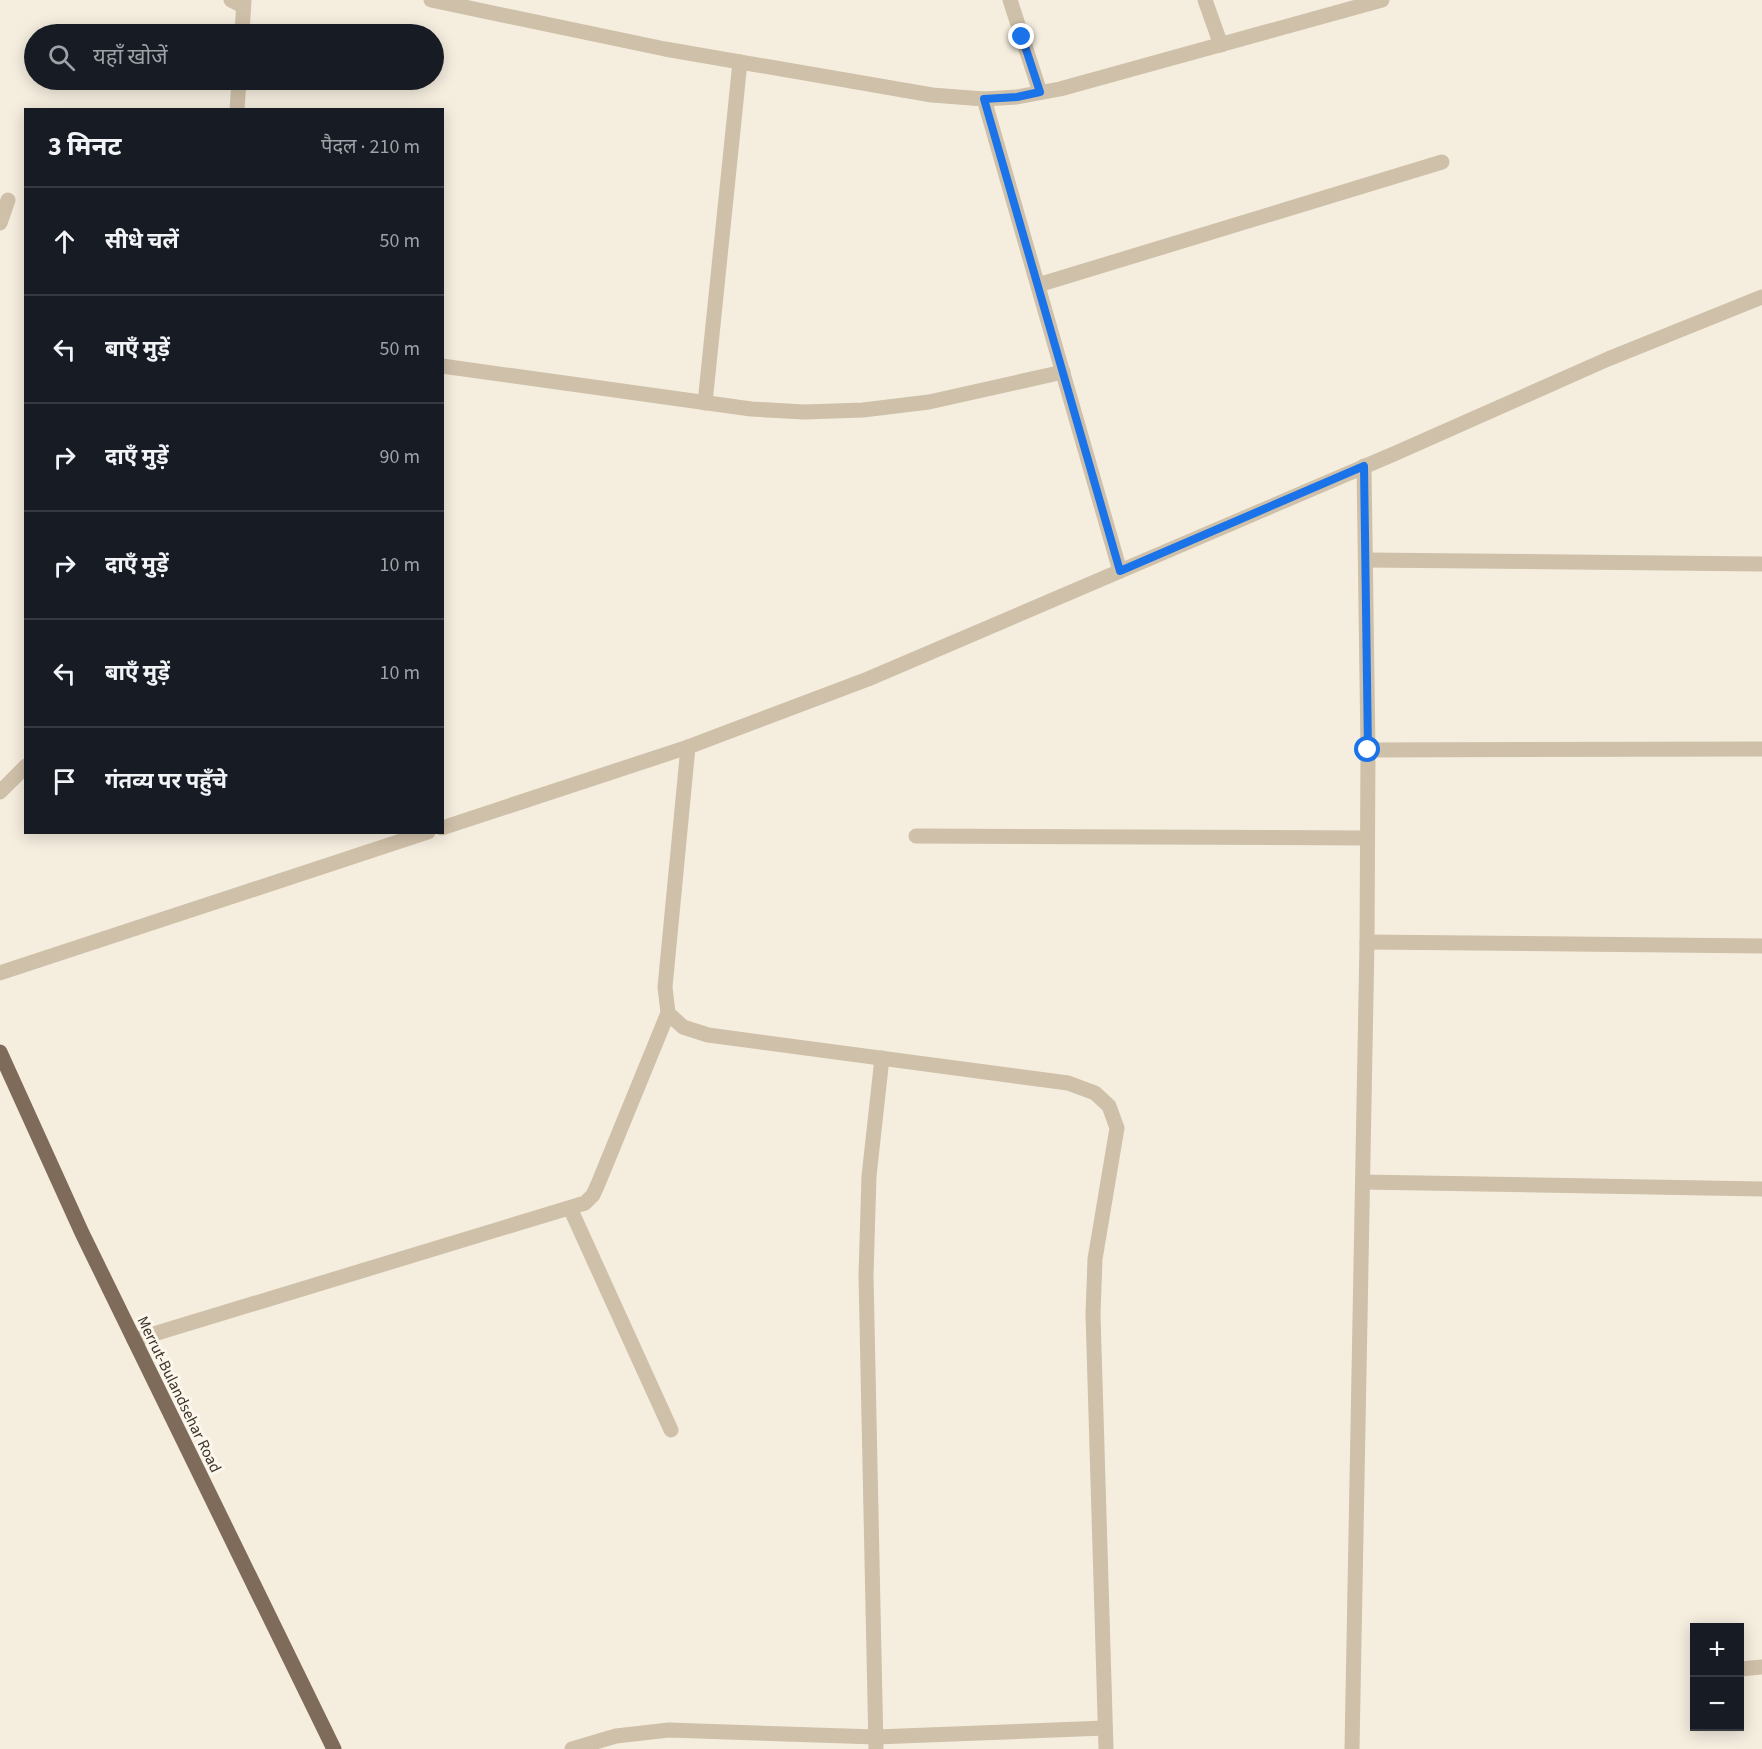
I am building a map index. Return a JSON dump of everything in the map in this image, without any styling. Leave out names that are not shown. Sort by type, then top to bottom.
[{"type":"main road","name":"Merrut-Bulandsehar Road","points":[[0,1052],[82,1233],[334,1749]]},
{"type":"street","points":[[430,0],[665,49],[932,95],[984,99],[1017,97],[1060,89],[1382,0]]},
{"type":"street","points":[[1010,0],[1040,92]]},
{"type":"street","points":[[1205,0],[1221,45]]},
{"type":"street","points":[[240,2],[241,24]]},
{"type":"street","points":[[705,403],[740,62]]},
{"type":"street","points":[[237,108],[238,90]]},
{"type":"street","points":[[984,99],[1120,571]]},
{"type":"street","points":[[1038,285],[1442,162]]},
{"type":"street","points":[[0,223],[8,200]]},
{"type":"street","points":[[444,827],[688,747],[868,679],[1608,359],[1762,297]]},
{"type":"street","points":[[444,366],[751,409],[804,412],[863,410],[929,402],[1063,372]]},
{"type":"street","points":[[1352,1749],[1363,1182],[1368,750],[1364,466]]},
{"type":"street","points":[[1366,560],[1762,564]]},
{"type":"street","points":[[134,1340],[570,1208],[585,1203],[593,1195],[668,1012],[665,987],[688,747]]},
{"type":"street","points":[[1368,750],[1762,749]]},
{"type":"street","points":[[0,792],[24,768]]},
{"type":"street","points":[[0,973],[422,834]]},
{"type":"street","points":[[916,836],[1367,838]]},
{"type":"street","points":[[1366,942],[1762,946]]},
{"type":"street","points":[[668,1012],[682,1027],[708,1035],[1068,1083],[1095,1093],[1109,1106],[1118,1128],[1095,1259],[1093,1314],[1106,1749]]},
{"type":"street","points":[[876,1743],[866,1275],[869,1176],[882,1058]]},
{"type":"street","points":[[1363,1182],[1762,1189]]},
{"type":"street","points":[[570,1208],[671,1430]]},
{"type":"street","points":[[1744,1669],[1762,1667]]},
{"type":"street","points":[[572,1749],[616,1736],[669,1730],[876,1743],[1105,1728]]},
{"type":"route","points":[[1022,37],[1040,92],[1017,97],[984,99],[1120,571],[1364,466],[1368,750]]}]
